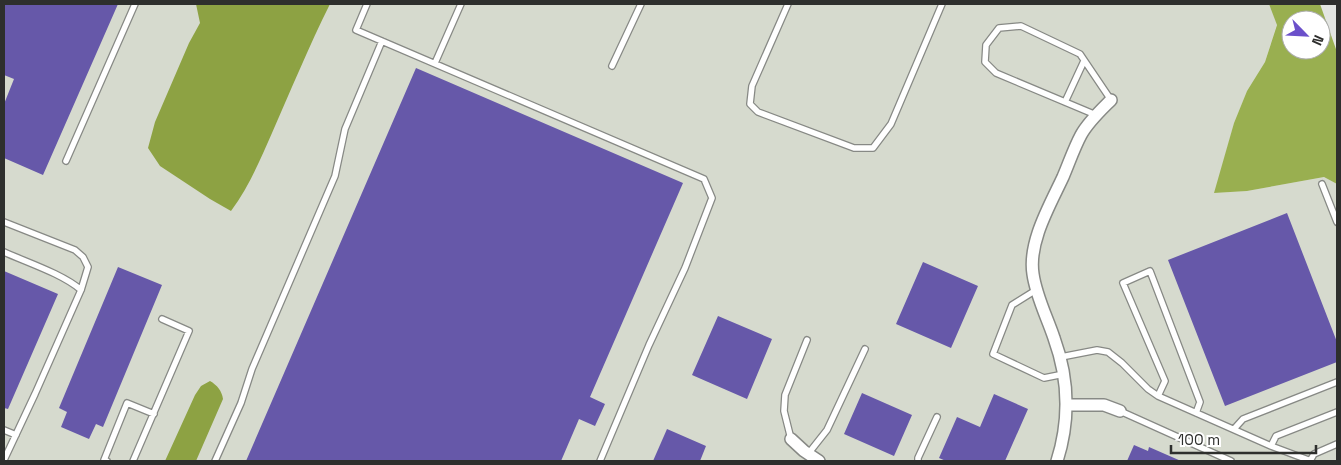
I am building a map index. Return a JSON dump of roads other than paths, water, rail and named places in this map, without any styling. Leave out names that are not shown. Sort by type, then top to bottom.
[{"type":"street","points":[[1057,461],[1062,445],[1067,405],[1064,374],[1061,357],[1036,290],[1032,272],[1032,256],[1039,232],[1081,134],[1111,100]]},
{"type":"street","points":[[1067,405],[1101,404],[1120,411]]},
{"type":"street","points":[[791,439],[812,459]]},
{"type":"lane","points":[[66,161],[135,4]]},
{"type":"lane","points":[[367,4],[356,30],[704,179],[712,198],[685,268],[600,461]]},
{"type":"lane","points":[[435,64],[461,4]]},
{"type":"lane","points":[[612,66],[641,4]]},
{"type":"lane","points":[[788,4],[752,86],[750,104],[758,112],[854,148],[873,148],[891,124],[942,4]]},
{"type":"lane","points":[[1096,116],[996,73],[985,62],[986,44],[999,28],[1021,26],[1080,54],[1111,100]]},
{"type":"lane","points":[[215,461],[241,403],[252,369],[335,176],[345,129],[382,41]]},
{"type":"lane","points":[[1065,102],[1084,61]]},
{"type":"lane","points":[[1322,184],[1337,222]]},
{"type":"lane","points":[[4,222],[75,250],[83,257],[88,267],[81,290],[4,460]]},
{"type":"lane","points":[[4,252],[61,277],[81,290]]},
{"type":"lane","points":[[1158,396],[1164,381],[1122,283],[1150,271],[1200,402],[1196,413]]},
{"type":"lane","points":[[1036,290],[1012,305],[993,354],[1044,378],[1064,374]]},
{"type":"lane","points":[[133,461],[189,331],[162,319]]},
{"type":"lane","points":[[791,439],[784,411],[785,395],[807,340]]},
{"type":"lane","points":[[812,459],[865,349]]},
{"type":"lane","points":[[1061,357],[1097,350],[1108,352],[1158,396],[1271,446],[1310,461],[1314,454],[1337,444]]},
{"type":"lane","points":[[1234,429],[1243,419],[1337,382]]},
{"type":"lane","points":[[106,461],[104,460],[127,403],[154,414]]},
{"type":"lane","points":[[1120,411],[1231,461]]},
{"type":"lane","points":[[1271,446],[1276,436],[1337,412]]},
{"type":"lane","points":[[918,461],[937,416]]},
{"type":"lane","points":[[4,430],[16,435]]}]
